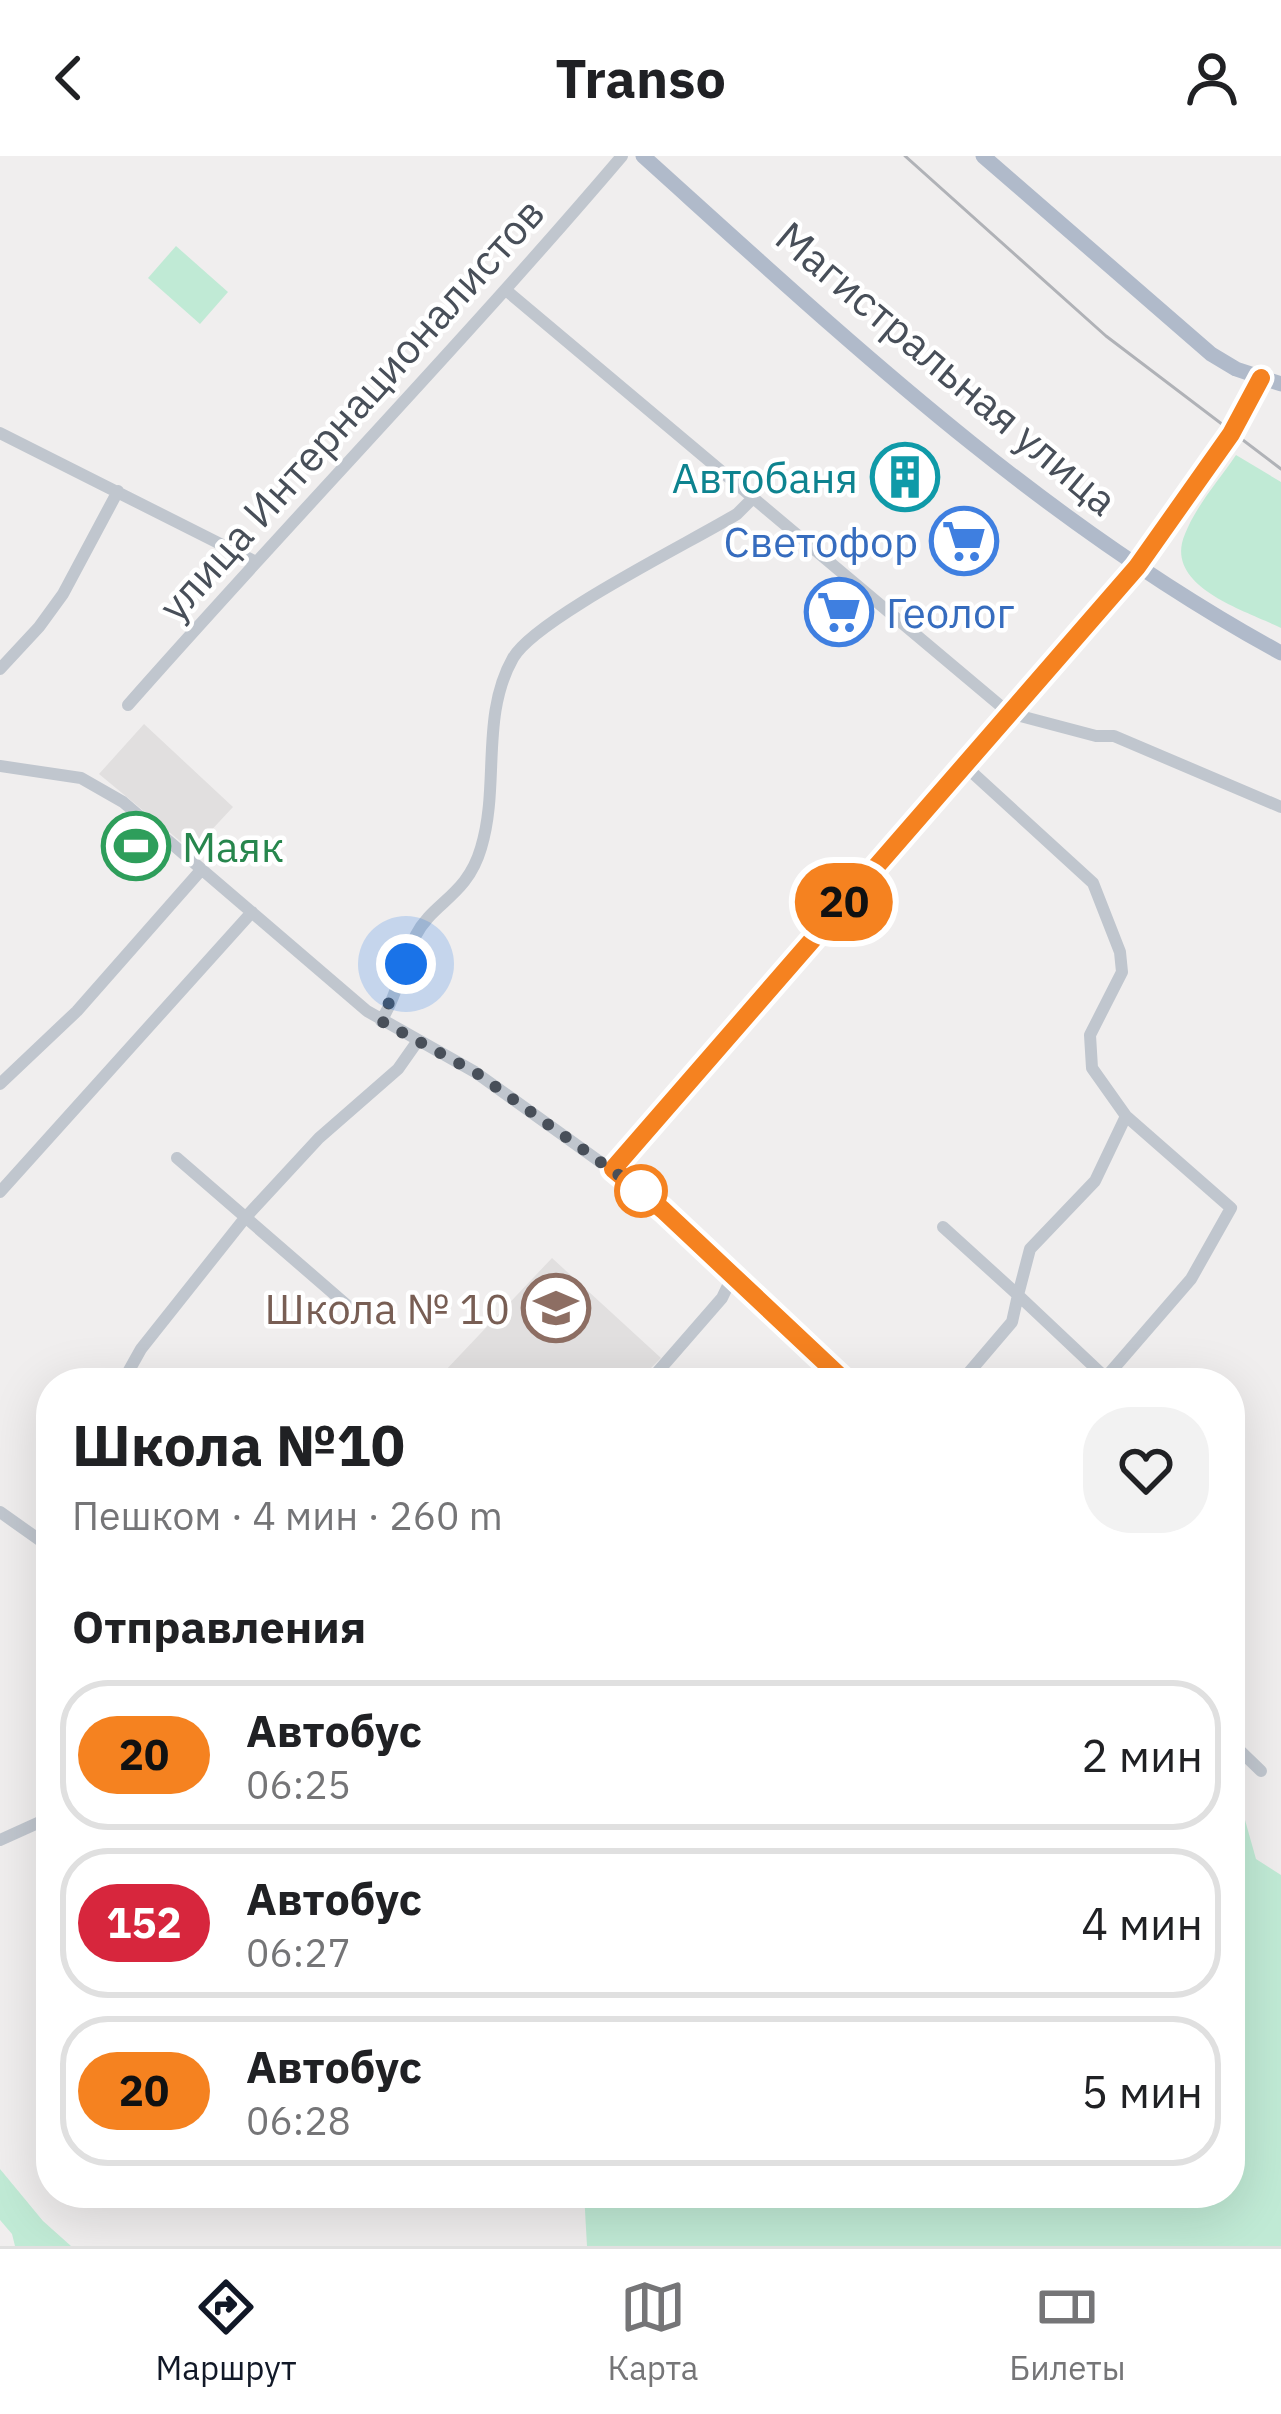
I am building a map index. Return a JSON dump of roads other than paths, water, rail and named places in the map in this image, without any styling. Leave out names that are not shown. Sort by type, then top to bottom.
[{"type":"main road","name":"Магистральная улица","points":[[643,156],[942,421],[1043,502],[1137,567],[1281,653]]},
{"type":"main road","points":[[983,156],[1191,339],[1225,364],[1281,384]]},
{"type":"main road","points":[[1137,567],[1231,434],[1261,378]]},
{"type":"street","name":"улица Интернационалистов","points":[[128,705],[254,561],[507,291],[622,156]]},
{"type":"street","points":[[507,291],[1010,713],[1096,736],[1114,736],[1281,807]]},
{"type":"street","points":[[0,433],[254,561]]},
{"type":"street","points":[[0,669],[63,594],[118,491]]},
{"type":"street","points":[[381,1021],[416,935],[463,886],[481,848],[490,803],[494,723],[514,655],[564,614],[726,521],[753,499]]},
{"type":"street","points":[[613,1169],[1137,567]]},
{"type":"street","points":[[964,765],[1094,883],[1120,952],[1122,972],[1090,1035],[1089,1058],[1100,1084],[1126,1116],[1231,1208],[1191,1279],[1113,1368]]},
{"type":"street","points":[[0,766],[93,782],[123,802],[381,1021],[475,1072],[613,1169],[831,1368]]},
{"type":"street","points":[[0,1084],[77,1011],[202,869]]},
{"type":"street","points":[[0,1192],[252,912]]},
{"type":"street","points":[[131,1368],[154,1331],[244,1218],[320,1138],[398,1069],[417,1042]]},
{"type":"street","points":[[974,1368],[1012,1322],[1030,1250],[1095,1180],[1126,1116]]},
{"type":"street","points":[[177,1158],[350,1307]]},
{"type":"street","points":[[943,1227],[1091,1368]]},
{"type":"street","points":[[661,1368],[722,1298],[733,1275]]},
{"type":"street","points":[[0,1513],[36,1538]]},
{"type":"street","points":[[1245,1756],[1261,1771]]},
{"type":"street","points":[[0,1840],[36,1824]]},
{"type":"railway","points":[[905,156],[1106,336],[1281,469]]},
{"type":"place","name":"Автобаня","points":[[905,477]]},
{"type":"place","name":"Светофор","points":[[964,541]]},
{"type":"place","name":"Геолог","points":[[839,612]]},
{"type":"place","name":"Маяк","points":[[136,846]]},
{"type":"place","name":"Школа № 10","points":[[556,1308]]}]
